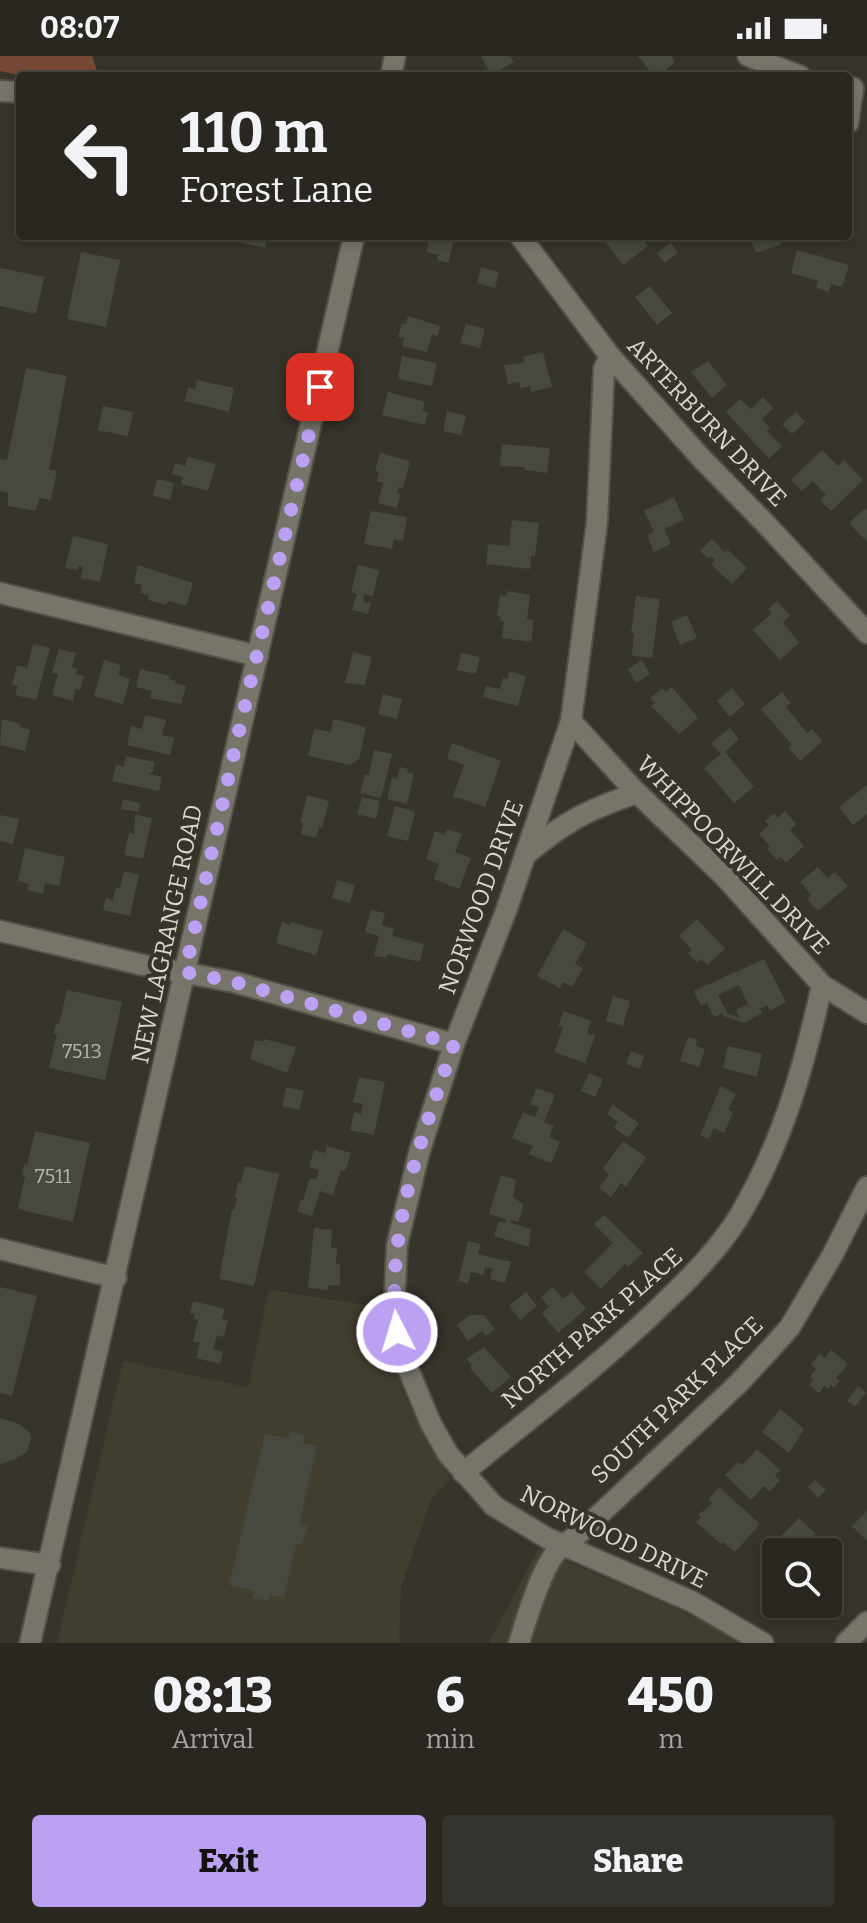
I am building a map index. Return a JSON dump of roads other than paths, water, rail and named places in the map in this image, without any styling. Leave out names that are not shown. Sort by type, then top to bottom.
[{"type":"street","points":[[748,56],[790,72]]},
{"type":"street","name":"NEW LAGRANGE ROAD","points":[[30,1643],[353,240]]},
{"type":"street","name":"ARTERBURN DRIVE","points":[[523,240],[610,356],[703,460],[867,633]]},
{"type":"street","name":"NORWOOD DRIVE","points":[[610,356],[604,369],[597,522],[571,721],[454,1044],[405,1206],[397,1245],[394,1295],[397,1332],[408,1372],[431,1424],[448,1454],[494,1506],[547,1538],[670,1591],[763,1643]]},
{"type":"street","points":[[0,593],[258,656]]},
{"type":"street","name":"WHIPPOORWILL DRIVE","points":[[571,721],[637,793],[724,876],[822,985],[867,1013]]},
{"type":"street","points":[[525,855],[560,826],[583,812],[637,793]]},
{"type":"street","points":[[0,931],[234,982],[454,1044]]},
{"type":"street","name":"NORTH PARK PLACE","points":[[463,1473],[648,1320],[718,1246],[765,1169],[787,1118],[808,1049],[822,985]]},
{"type":"street","name":"SOUTH PARK PLACE","points":[[519,1643],[551,1559],[738,1384],[790,1327],[833,1254],[867,1187]]},
{"type":"street","points":[[0,1249],[116,1278]]},
{"type":"street","points":[[0,1558],[50,1565]]},
{"type":"street","points":[[846,1643],[867,1622]]}]
